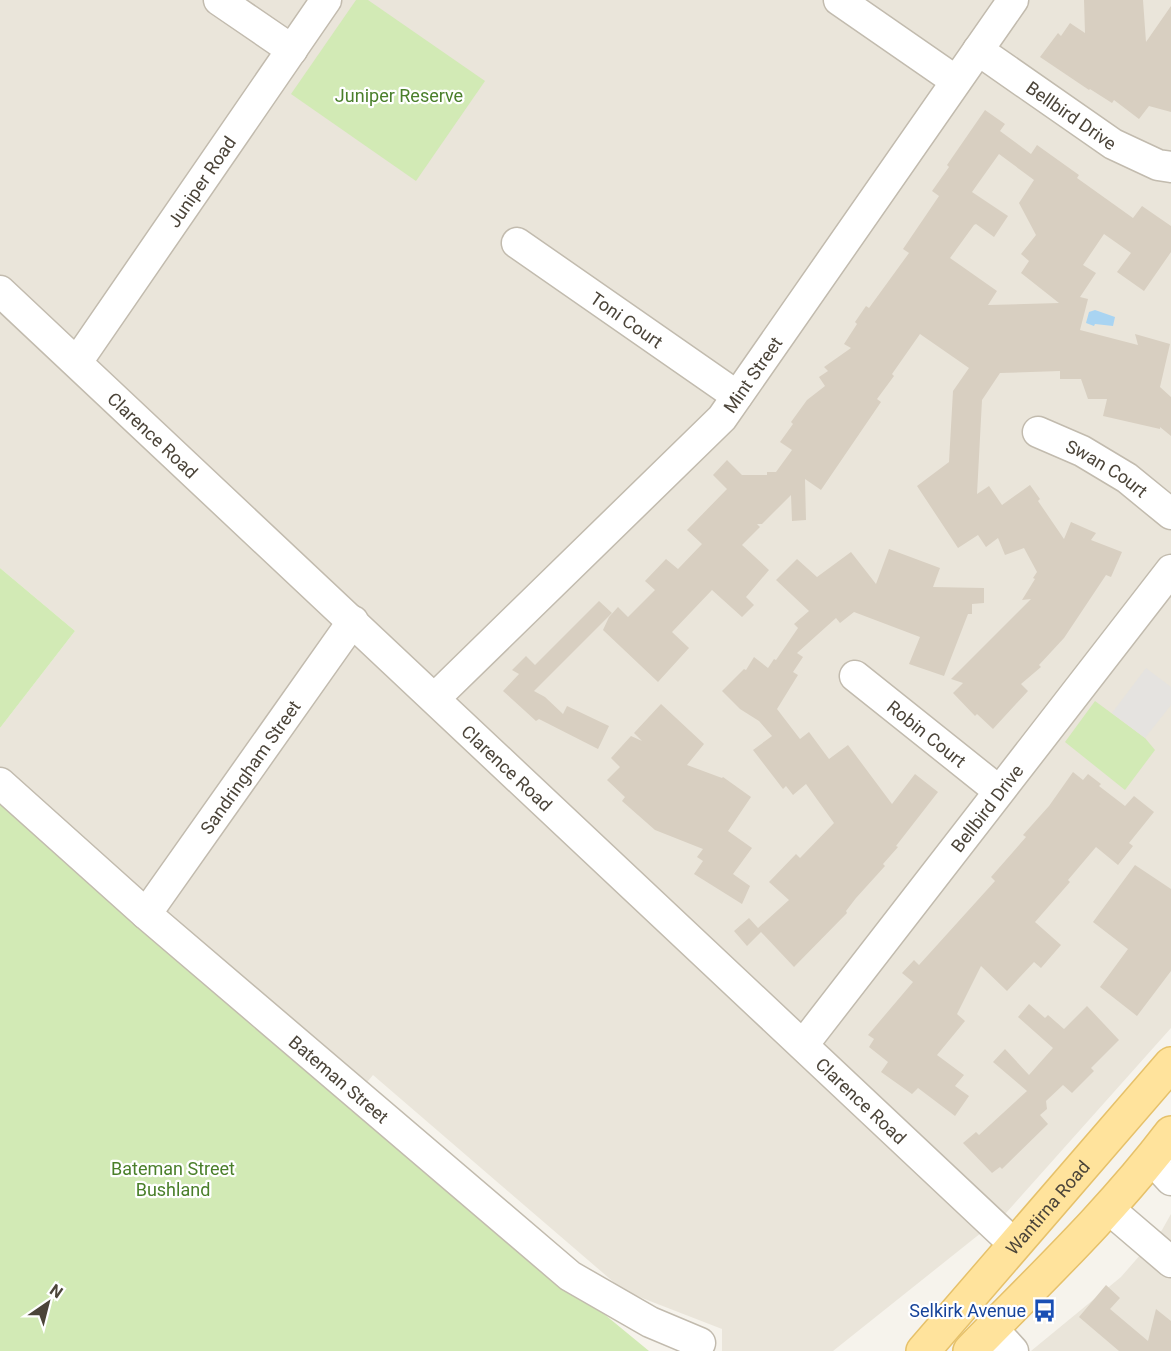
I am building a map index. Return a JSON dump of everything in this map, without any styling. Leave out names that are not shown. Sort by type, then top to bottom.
[{"type":"main road","name":"Wantirna Road","points":[[923,1351],[1171,1064]]},
{"type":"main road","points":[[992,1344],[1044,1275],[1109,1209],[1166,1156]]},
{"type":"main road","points":[[1072,1178],[1109,1209]]},
{"type":"main road","points":[[1014,1244],[1044,1275]]},
{"type":"street","points":[[219,0],[292,50]]},
{"type":"street","name":"Juniper Road","points":[[77,362],[326,0]]},
{"type":"street","points":[[839,0],[956,81]]},
{"type":"street","name":"Mint Street","points":[[435,698],[722,418],[1012,0]]},
{"type":"street","name":"Bellbird Drive","points":[[978,50],[1113,144],[1158,165],[1171,167]]},
{"type":"street","name":"Toni Court","points":[[517,243],[737,396]]},
{"type":"street","name":"Clarence Road","points":[[0,291],[1014,1244]]},
{"type":"street","name":"Swan Court","points":[[1038,432],[1082,451],[1127,478],[1171,514]]},
{"type":"street","name":"Bellbird Drive","points":[[803,1045],[1171,570]]},
{"type":"street","name":"Sandringham Street","points":[[146,914],[353,621]]},
{"type":"street","name":"Robin Court","points":[[855,676],[999,791]]},
{"type":"street","name":"Bateman Street","points":[[0,783],[146,914],[570,1276],[650,1322],[700,1343]]},
{"type":"street","points":[[1109,1209],[1171,1262]]},
{"type":"shaded area","points":[[0,0],[1171,0],[1171,1028],[1006,1213],[833,1351],[722,1351],[722,1329],[624,1291],[373,1075],[349,1104],[0,794],[0,728],[75,631],[0,568]]},
{"type":"shaded area","points":[[1146,668],[1171,687],[1171,705],[1145,738],[1112,713]]},
{"type":"shaded area","points":[[1171,1214],[1171,1351],[1031,1351],[1121,1277],[1162,1230]]},
{"type":"green space","name":"Juniper Reserve","points":[[356,0],[368,0],[485,81],[416,181],[291,94]]},
{"type":"green space","points":[[0,568],[75,631],[0,728]]},
{"type":"green space","points":[[1095,701],[1145,738],[1155,750],[1125,790],[1065,742]]},
{"type":"green space","name":"Bateman Street Bushland","points":[[0,794],[349,1104],[649,1351],[0,1351]]},
{"type":"water","points":[[1095,310],[1115,317],[1113,326],[1095,324],[1094,326],[1086,323],[1089,312]]},
{"type":"building","points":[[1084,0],[1143,0],[1146,42],[1171,6],[1171,112],[1149,106],[1139,119],[1114,100],[1112,103],[1089,90],[1040,57],[1058,33],[1061,36],[1070,23],[1085,33]]},
{"type":"building","points":[[985,110],[1005,124],[1000,131],[1031,154],[1037,145],[1079,175],[1077,178],[1133,218],[1142,206],[1171,226],[1171,252],[1144,291],[1117,272],[1131,253],[1104,234],[1083,265],[1096,273],[1080,297],[1088,299],[1080,330],[1138,345],[1135,334],[1170,344],[1160,387],[1171,397],[1171,436],[1160,427],[1160,429],[1103,416],[1107,399],[1088,399],[1081,379],[1060,379],[1060,371],[1000,373],[982,400],[977,494],[989,486],[1002,505],[1030,485],[1064,539],[1071,522],[1096,533],[1091,540],[1122,552],[1111,577],[1106,575],[1064,638],[1039,665],[1041,667],[1021,684],[1028,691],[993,729],[977,714],[975,716],[953,693],[963,683],[951,679],[1031,599],[1022,600],[1037,572],[1024,548],[1005,555],[998,538],[986,547],[978,535],[958,548],[917,486],[949,462],[953,391],[969,368],[920,334],[877,399],[881,402],[821,490],[805,479],[806,520],[792,521],[791,495],[762,524],[757,524],[760,527],[742,545],[769,570],[746,597],[754,605],[742,617],[712,590],[672,632],[689,648],[658,682],[603,630],[609,617],[618,607],[628,617],[655,590],[645,581],[666,559],[678,569],[702,544],[687,530],[727,489],[713,475],[727,460],[742,475],[767,475],[767,472],[776,472],[792,450],[780,442],[793,424],[791,422],[807,400],[825,386],[819,377],[828,371],[824,367],[851,348],[844,344],[857,324],[855,322],[866,306],[869,308],[909,253],[903,249],[939,196],[932,191],[949,167],[947,165]],"holes":[[[999,154],[1034,180],[1019,203],[1036,235],[1021,254],[1029,261],[1021,273],[1059,303],[988,305],[997,291],[950,258],[974,225],[976,224],[994,237],[1008,216],[972,192]]]},
{"type":"building","points":[[889,549],[940,568],[933,587],[984,588],[984,603],[972,604],[972,614],[968,614],[944,676],[909,664],[920,637],[854,612],[840,623],[836,618],[797,653],[803,657],[793,672],[798,675],[777,709],[800,739],[809,732],[829,759],[848,745],[892,804],[915,774],[938,792],[883,864],[885,866],[856,898],[846,911],[847,913],[794,967],[761,932],[747,946],[734,931],[749,918],[758,928],[789,900],[769,882],[796,854],[800,858],[834,823],[806,784],[793,795],[786,786],[783,789],[753,750],[772,736],[759,721],[740,709],[722,691],[744,669],[746,670],[754,657],[768,668],[798,628],[794,624],[809,611],[776,580],[797,559],[817,577],[851,552],[876,584]]},
{"type":"building","points":[[599,601],[612,613],[534,691],[545,697],[563,714],[567,706],[609,726],[598,749],[539,719],[536,721],[503,691],[519,674],[512,670],[526,656],[535,665]]},
{"type":"building","points":[[661,704],[704,744],[687,765],[723,777],[751,797],[728,831],[752,848],[733,874],[750,886],[742,904],[694,874],[703,861],[697,857],[703,849],[655,830],[622,801],[625,797],[607,780],[620,767],[611,758],[631,736],[642,741],[634,733]]},
{"type":"building","points":[[1073,772],[1083,780],[1088,774],[1101,784],[1099,786],[1125,806],[1134,796],[1154,812],[1129,843],[1133,846],[1118,865],[1096,847],[1068,880],[1070,882],[1035,922],[1061,945],[1041,968],[1034,962],[1007,991],[981,966],[957,1014],[965,1021],[937,1055],[964,1075],[955,1086],[969,1096],[955,1116],[918,1088],[912,1094],[881,1072],[888,1062],[869,1047],[874,1039],[868,1035],[913,982],[902,973],[914,960],[919,965],[995,881],[991,877],[1026,837],[1023,835],[1049,806]]},
{"type":"building","points":[[1135,865],[1171,889],[1171,971],[1137,1016],[1100,987],[1128,949],[1093,922]]},
{"type":"building","points":[[1029,1004],[1045,1018],[1048,1015],[1064,1029],[1087,1006],[1119,1040],[1091,1068],[1094,1071],[1072,1093],[1063,1085],[1046,1101],[1047,1109],[1040,1115],[1048,1124],[1002,1169],[1000,1167],[992,1173],[963,1143],[976,1132],[979,1135],[1027,1091],[993,1062],[1005,1049],[1029,1075],[1053,1048],[1018,1017]]},
{"type":"building","points":[[1106,1285],[1120,1298],[1110,1309],[1148,1341],[1156,1309],[1171,1321],[1171,1351],[1119,1351],[1079,1317]]},
{"type":"place","name":"Selkirk Avenue","points":[[1044,1310]]}]
